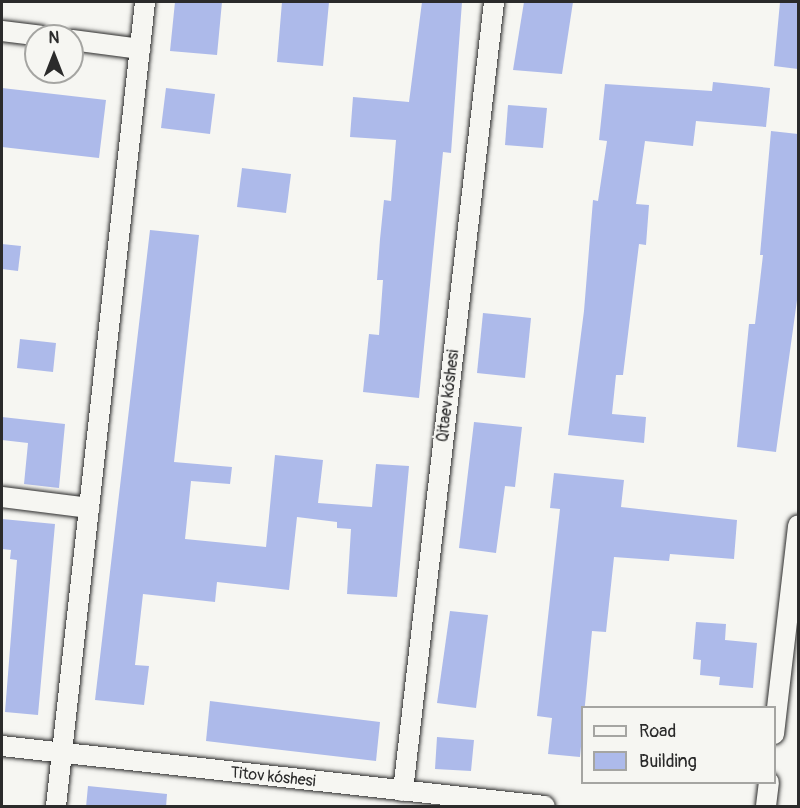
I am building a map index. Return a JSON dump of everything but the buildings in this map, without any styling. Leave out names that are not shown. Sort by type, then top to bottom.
[{"type":"street","points":[[56,807],[146,2]]},
{"type":"street","name":"Qitaev kóshesi","points":[[403,791],[494,2]]},
{"type":"street","points":[[2,31],[24,34]]},
{"type":"street","points":[[84,42],[140,49]]},
{"type":"street","points":[[2,497],[89,508]]},
{"type":"street","points":[[776,717],[798,525]]},
{"type":"street","name":"Titov kóshesi","points":[[2,746],[545,807]]},
{"type":"street","points":[[766,807],[769,784]]}]
